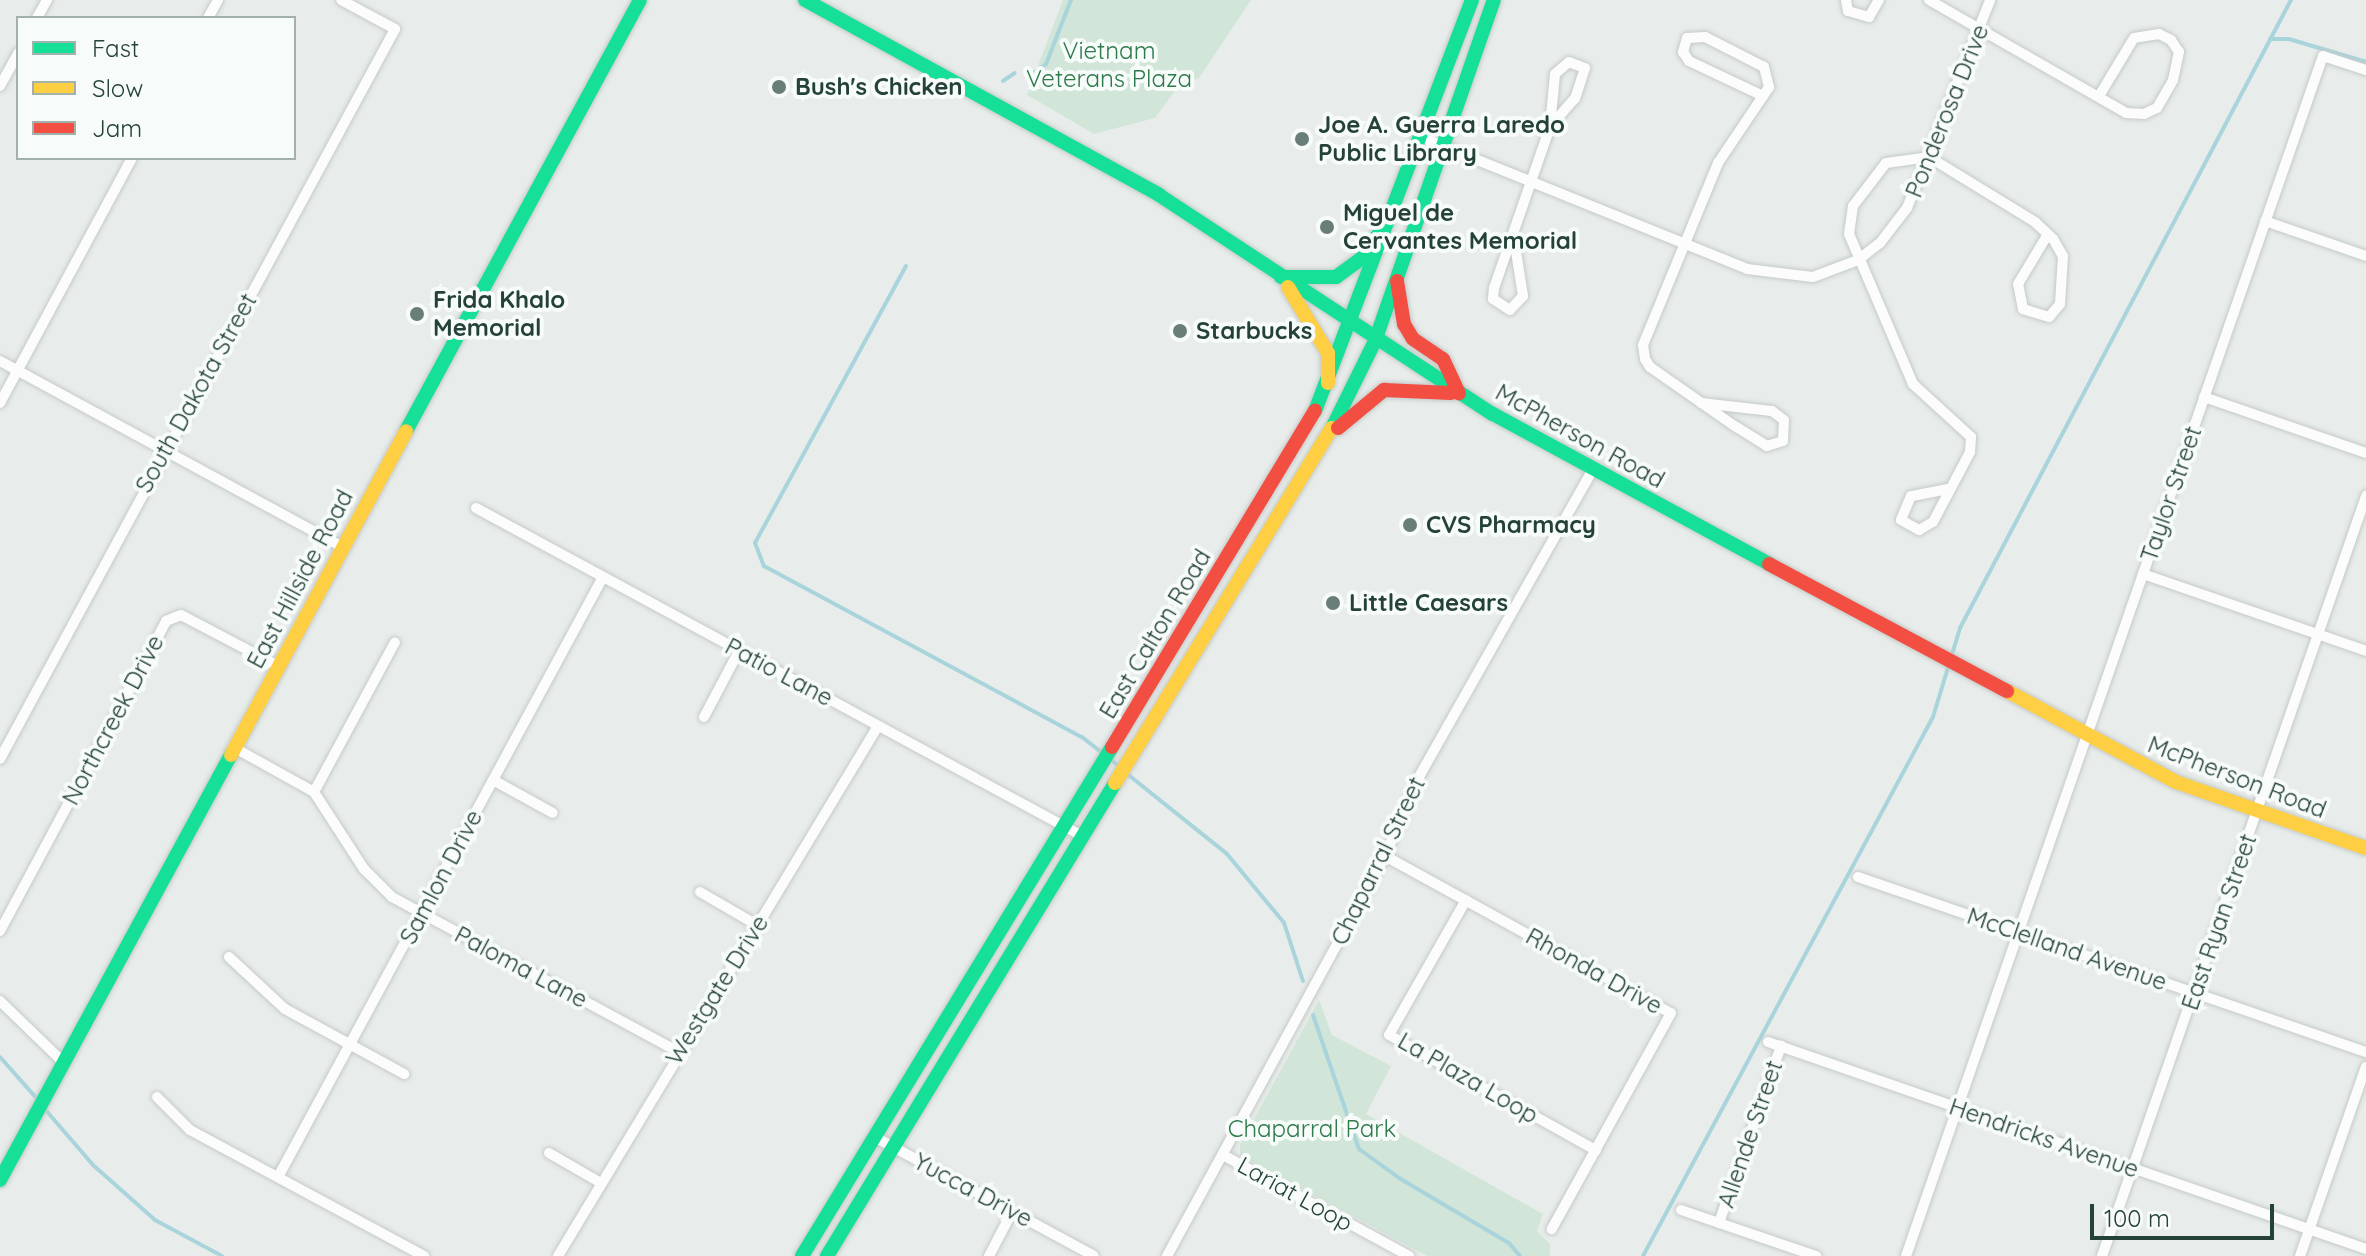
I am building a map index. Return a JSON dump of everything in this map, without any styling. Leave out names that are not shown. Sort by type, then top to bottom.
[{"type":"main road","name":"East Hillside Road","points":[[0,1180],[640,0]]},
{"type":"main road","name":"McPherson Road","points":[[805,0],[1159,195],[1375,341],[1459,394],[1593,469],[2176,782],[2366,848]]},
{"type":"main road","name":"East Calton Road","points":[[802,1256],[1326,394],[1355,328],[1418,136],[1472,0]]},
{"type":"main road","name":"East Calton Road","points":[[827,1256],[1324,442],[1375,341],[1439,146],[1494,0]]},
{"type":"main road","points":[[1281,277],[1319,279],[1350,270],[1389,219]]},
{"type":"main road","points":[[1324,442],[1369,397],[1384,390],[1459,394],[1443,359],[1413,339],[1404,324],[1396,271]]},
{"type":"main road","points":[[1281,277],[1328,353],[1326,394]]},
{"type":"main road","points":[[1256,510],[1266,521],[1267,535]]},
{"type":"main road","points":[[1223,563],[1242,576]]},
{"type":"main road","points":[[1151,682],[1170,695]]},
{"type":"main road","points":[[992,943],[1011,955]]},
{"type":"street","name":"South Dakota Street","points":[[0,759],[164,450],[395,29],[341,0]]},
{"type":"street","points":[[1846,0],[1848,11],[1869,17],[1879,0]]},
{"type":"street","points":[[1929,0],[1983,26],[2126,113],[2144,114],[2157,108],[2173,80],[2179,52],[2171,40],[2159,34],[2134,38],[2099,96]]},
{"type":"street","name":"Ponderosa Drive","points":[[1418,136],[1685,246],[1782,276],[1813,277],[1858,260],[1880,243],[1907,208],[1983,26],[1990,0]]},
{"type":"street","points":[[1701,403],[1772,411],[1784,420],[1783,441],[1767,446],[1701,403],[1650,367],[1643,345],[1718,163],[1763,96],[1769,87],[1764,67],[1705,37],[1687,38],[1683,52],[1689,61],[1763,96]]},
{"type":"street","name":"Taylor Street","points":[[1906,1256],[2323,56],[2366,70]]},
{"type":"street","points":[[0,86],[16,57]]},
{"type":"street","points":[[1514,239],[1523,296],[1510,310],[1493,299],[1550,127],[1555,74],[1569,62],[1585,68],[1575,98],[1550,127]]},
{"type":"street","points":[[1948,489],[1911,496],[1901,520],[1927,530],[1970,452],[1971,437],[1913,384],[1849,234],[1853,206],[1874,173],[1901,157],[1929,157],[2048,234],[2063,256],[2060,304],[2049,317],[2023,309],[2018,284],[2048,234]]},
{"type":"street","points":[[0,403],[131,160]]},
{"type":"street","points":[[2265,221],[2366,256]]},
{"type":"street","points":[[0,361],[342,547]]},
{"type":"street","points":[[2204,397],[2366,453]]},
{"type":"street","name":"Chaparral Street","points":[[1167,1256],[1385,856],[1420,775],[1593,469]]},
{"type":"street","name":"East Ryan Street","points":[[2102,1256],[2366,496]]},
{"type":"street","name":"Patio Lane","points":[[476,508],[1082,836]]},
{"type":"street","points":[[2143,574],[2366,651]]},
{"type":"street","name":"Samlon Drive","points":[[278,1177],[603,577]]},
{"type":"street","name":"Northcreek Drive","points":[[0,931],[166,621],[181,615],[278,666]]},
{"type":"street","points":[[314,792],[395,642]]},
{"type":"street","points":[[704,717],[739,651]]},
{"type":"street","name":"Westgate Drive","points":[[558,1256],[878,726]]},
{"type":"street","name":"Paloma Lane","points":[[233,747],[314,792],[375,883],[421,913],[679,1052]]},
{"type":"street","points":[[493,780],[553,813]]},
{"type":"street","name":"Rhonda Drive","points":[[1385,856],[1671,1013],[1552,1229]]},
{"type":"street","name":"McClelland Avenue","points":[[1858,877],[2366,1052]]},
{"type":"street","points":[[700,892],[757,925]]},
{"type":"street","name":"La Plaza Loop","points":[[1466,900],[1389,1035],[1596,1150]]},
{"type":"street","points":[[229,957],[285,1009],[404,1074]]},
{"type":"street","points":[[0,1001],[64,1063]]},
{"type":"street","name":"Hendricks Avenue","points":[[1768,1042],[2366,1249]]},
{"type":"street","name":"Allende Street","points":[[1719,1223],[1781,1046]]},
{"type":"street","points":[[2300,1256],[2366,1067]]},
{"type":"street","points":[[157,1097],[190,1130],[424,1256]]},
{"type":"street","name":"Yucca Drive","points":[[873,1136],[1094,1256]]},
{"type":"street","points":[[549,1153],[601,1183]]},
{"type":"street","name":"Lariat Loop","points":[[1223,1155],[1409,1256]]},
{"type":"street","points":[[1681,1210],[1816,1256]]},
{"type":"street","points":[[989,1256],[1012,1212]]},
{"type":"green space","name":"Vietnam Veterans Plaza","points":[[1063,0],[1251,0],[1199,78],[1177,88],[1155,118],[1094,134],[1027,95]]},
{"type":"green space","name":"Chaparral Park","points":[[1319,1000],[1332,1035],[1391,1066],[1366,1114],[1543,1214],[1537,1231],[1550,1244],[1550,1256],[1427,1256],[1240,1155],[1240,1145]]},
{"type":"waterway","points":[[1035,72],[1046,64],[1071,0]]},
{"type":"waterway","points":[[1643,1256],[1933,717],[1960,628],[2291,0]]},
{"type":"waterway","points":[[2270,39],[2289,39],[2366,62]]},
{"type":"waterway","points":[[1003,81],[1015,73]]},
{"type":"waterway","points":[[906,266],[755,543],[764,566],[1082,737],[1120,767]]},
{"type":"waterway","points":[[1126,773],[1227,854],[1284,923],[1303,981]]},
{"type":"waterway","points":[[1313,1015],[1359,1149],[1399,1178],[1509,1243],[1520,1256]]},
{"type":"waterway","points":[[0,1057],[38,1100]]},
{"type":"waterway","points":[[43,1107],[93,1165],[155,1220],[222,1256]]},
{"type":"traffic: fast","points":[[406,431],[640,0]]},
{"type":"traffic: fast","points":[[805,0],[1159,195],[1493,414],[1769,564]]},
{"type":"traffic: fast","points":[[1315,411],[1472,0]]},
{"type":"traffic: fast","points":[[1332,428],[1375,341],[1494,0]]},
{"type":"traffic: fast","points":[[1281,277],[1336,277],[1361,259],[1380,232]]},
{"type":"traffic: fast","points":[[802,1256],[1112,747]]},
{"type":"traffic: fast","points":[[0,1180],[231,755]]},
{"type":"traffic: fast","points":[[827,1256],[1115,783]]},
{"type":"traffic: slow","points":[[1288,287],[1328,353],[1328,383]]},
{"type":"traffic: slow","points":[[1115,783],[1332,428]]},
{"type":"traffic: slow","points":[[231,755],[406,431]]},
{"type":"traffic: slow","points":[[2007,691],[2176,782],[2366,848]]},
{"type":"traffic: jam","points":[[1397,281],[1404,324],[1413,339],[1443,359],[1459,394]]},
{"type":"traffic: jam","points":[[1338,428],[1384,390],[1451,393]]},
{"type":"traffic: jam","points":[[1112,747],[1315,411]]},
{"type":"traffic: jam","points":[[1769,564],[2007,691]]},
{"type":"place","name":"Bush's Chicken","points":[[779,87]]},
{"type":"place","name":"Joe A. Guerra Laredo Public Library","points":[[1302,139]]},
{"type":"place","name":"Miguel de Cervantes Memorial","points":[[1327,227]]},
{"type":"place","name":"Frida Khalo Memorial","points":[[417,314]]},
{"type":"place","name":"Starbucks","points":[[1180,331]]},
{"type":"place","name":"CVS Pharmacy","points":[[1410,525]]},
{"type":"place","name":"Little Caesars","points":[[1333,603]]}]
